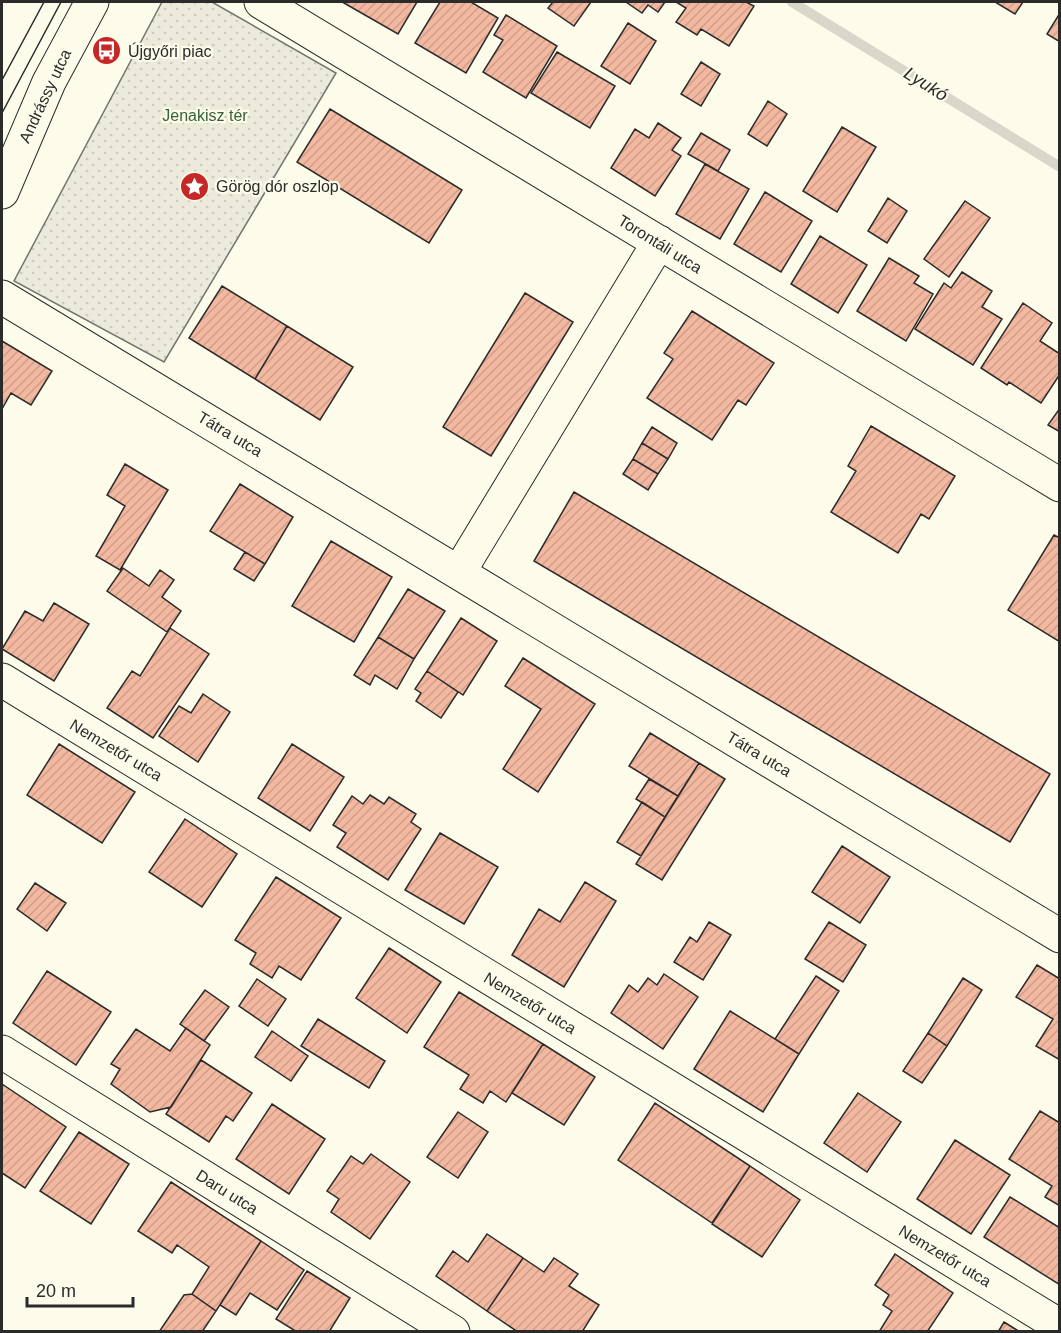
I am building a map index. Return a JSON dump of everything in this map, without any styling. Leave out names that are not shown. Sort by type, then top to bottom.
[{"type":"street","name":"Andrássy utca","points":[[2,192],[49,82],[92,2]]},
{"type":"street","name":"Torontáli utca","points":[[261,2],[1059,485]]},
{"type":"street","points":[[459,572],[659,242]]},
{"type":"street","name":"Tátra utca","points":[[2,297],[1059,936]]},
{"type":"street","name":"Nemzetőr utca","points":[[2,680],[1059,1326]]},
{"type":"street","name":"Daru utca","points":[[2,1052],[453,1332]]},
{"type":"green space","name":"Jenakisz tér","points":[[162,2],[212,2],[336,73],[164,362],[14,281]]},
{"type":"building","points":[[345,2],[417,2],[398,34]]},
{"type":"building","points":[[440,2],[471,2],[498,18],[466,73],[415,43]]},
{"type":"building","points":[[553,2],[591,2],[574,26],[548,8]]},
{"type":"building","points":[[626,2],[665,2],[658,12],[648,5],[642,13]]},
{"type":"building","points":[[676,2],[746,2],[754,6],[729,46],[701,29],[697,35],[676,22],[686,8]]},
{"type":"building","points":[[995,2],[1023,2],[1015,14]]},
{"type":"building","points":[[1060,13],[1060,42],[1047,34]]},
{"type":"building","points":[[506,15],[557,46],[526,98],[483,72],[503,40],[494,35]]},
{"type":"building","points":[[628,23],[656,41],[630,84],[601,66]]},
{"type":"building","points":[[557,52],[615,86],[590,128],[531,93]]},
{"type":"building","points":[[701,62],[720,74],[701,106],[681,94]]},
{"type":"building","points":[[768,101],[787,114],[767,146],[748,134]]},
{"type":"building","points":[[330,109],[462,190],[429,243],[297,162]]},
{"type":"building","points":[[658,123],[681,138],[672,150],[681,156],[655,196],[611,168],[635,129],[649,138]]},
{"type":"building","points":[[842,127],[876,147],[837,212],[803,191]]},
{"type":"building","points":[[701,133],[730,150],[718,171],[688,154]]},
{"type":"building","points":[[705,164],[749,189],[720,239],[676,214]]},
{"type":"building","points":[[765,192],[812,221],[781,272],[734,244]]},
{"type":"building","points":[[888,198],[907,211],[887,243],[868,231]]},
{"type":"building","points":[[965,201],[990,218],[949,277],[924,259]]},
{"type":"building","points":[[820,236],[867,265],[838,313],[791,284]]},
{"type":"building","points":[[889,258],[919,276],[914,283],[933,294],[906,341],[857,311]]},
{"type":"building","points":[[962,272],[992,291],[982,307],[1002,319],[973,365],[915,329],[944,283],[951,288]]},
{"type":"building","points":[[222,286],[287,326],[255,379],[189,338]]},
{"type":"building","points":[[525,293],[573,322],[491,456],[443,427]]},
{"type":"building","points":[[1023,303],[1052,323],[1040,341],[1060,354],[1060,374],[1041,403],[1009,382],[1007,385],[981,368]]},
{"type":"building","points":[[692,311],[774,363],[746,405],[738,400],[712,440],[647,398],[673,359],[664,353]]},
{"type":"building","points":[[287,326],[353,367],[320,420],[255,379]]},
{"type":"building","points":[[2,341],[52,371],[31,405],[11,393],[2,409]]},
{"type":"building","points":[[1060,408],[1060,432],[1048,425]]},
{"type":"building","points":[[871,426],[955,476],[929,519],[921,514],[898,553],[831,512],[856,471],[848,466]]},
{"type":"building","points":[[652,427],[677,443],[668,459],[642,443]]},
{"type":"building","points":[[642,443],[668,459],[658,474],[633,459]]},
{"type":"building","points":[[633,459],[658,474],[648,490],[623,474]]},
{"type":"building","points":[[125,464],[168,490],[120,570],[96,556],[125,506],[107,495]]},
{"type":"building","points":[[240,484],[293,517],[265,564],[210,531]]},
{"type":"building","points":[[574,492],[1050,774],[1010,842],[534,561]]},
{"type":"building","points":[[1054,535],[1060,538],[1060,642],[1008,610]]},
{"type":"building","points":[[331,541],[392,577],[354,642],[292,606]]},
{"type":"building","points":[[245,552],[265,564],[254,581],[234,569]]},
{"type":"building","points":[[123,568],[149,586],[160,570],[174,580],[162,597],[181,611],[167,632],[107,591]]},
{"type":"building","points":[[408,589],[445,611],[414,659],[378,637]]},
{"type":"building","points":[[54,603],[89,624],[54,681],[2,649],[25,611],[43,621]]},
{"type":"building","points":[[461,618],[497,641],[463,695],[427,671]]},
{"type":"building","points":[[170,628],[209,654],[153,738],[107,708],[132,671],[140,676]]},
{"type":"building","points":[[378,637],[414,659],[397,689],[375,675],[370,685],[354,675]]},
{"type":"building","points":[[523,658],[595,704],[538,792],[503,769],[541,709],[505,686]]},
{"type":"building","points":[[427,671],[458,692],[441,718],[416,701],[421,693],[415,689]]},
{"type":"building","points":[[203,694],[230,712],[198,762],[159,736],[179,706],[191,713]]},
{"type":"building","points":[[650,733],[699,763],[678,796],[629,766]]},
{"type":"building","points":[[59,744],[135,792],[102,843],[27,795]]},
{"type":"building","points":[[292,744],[344,777],[310,831],[258,798]]},
{"type":"building","points":[[699,763],[725,779],[662,880],[636,864]]},
{"type":"building","points":[[649,779],[678,796],[665,817],[636,799]]},
{"type":"building","points":[[370,795],[384,804],[389,797],[416,814],[411,822],[421,829],[388,880],[337,847],[346,833],[333,825],[352,796],[363,804]]},
{"type":"building","points":[[642,802],[665,817],[641,856],[617,842]]},
{"type":"building","points":[[185,819],[237,854],[202,907],[149,872]]},
{"type":"building","points":[[440,833],[498,867],[464,924],[405,890]]},
{"type":"building","points":[[842,846],[890,877],[860,923],[812,892]]},
{"type":"building","points":[[276,877],[341,918],[301,980],[279,966],[272,978],[250,964],[256,953],[235,940]]},
{"type":"building","points":[[585,882],[616,901],[564,987],[512,955],[539,909],[560,922]]},
{"type":"building","points":[[35,883],[66,903],[47,931],[17,909]]},
{"type":"building","points":[[709,922],[731,935],[703,980],[674,962],[690,937],[697,942]]},
{"type":"building","points":[[829,922],[866,945],[843,982],[805,959]]},
{"type":"building","points":[[389,948],[441,982],[407,1033],[356,998]]},
{"type":"building","points":[[1037,965],[1060,979],[1060,1060],[1036,1046],[1053,1019],[1016,997]]},
{"type":"building","points":[[47,971],[111,1012],[76,1065],[13,1023]]},
{"type":"building","points":[[664,974],[698,997],[663,1049],[611,1013],[629,985],[638,992],[648,978],[657,985]]},
{"type":"building","points":[[816,976],[839,991],[799,1054],[775,1039]]},
{"type":"building","points":[[963,978],[982,990],[947,1046],[928,1033]]},
{"type":"building","points":[[257,979],[286,999],[268,1026],[239,1006]]},
{"type":"building","points":[[205,990],[229,1007],[204,1041],[180,1024]]},
{"type":"building","points":[[459,992],[543,1044],[506,1102],[490,1091],[483,1103],[460,1089],[469,1075],[424,1047]]},
{"type":"building","points":[[730,1011],[799,1054],[763,1112],[694,1069]]},
{"type":"building","points":[[318,1019],[385,1061],[369,1088],[301,1046]]},
{"type":"building","points":[[186,1028],[210,1045],[171,1107],[150,1112],[111,1084],[120,1069],[111,1064],[136,1029],[170,1051]]},
{"type":"building","points":[[272,1031],[308,1056],[291,1081],[255,1057]]},
{"type":"building","points":[[928,1033],[947,1046],[922,1083],[903,1071]]},
{"type":"building","points":[[543,1044],[595,1077],[564,1125],[512,1093]]},
{"type":"building","points":[[201,1060],[252,1093],[233,1121],[226,1116],[209,1142],[166,1114]]},
{"type":"building","points":[[2,1084],[66,1127],[25,1188],[2,1173]]},
{"type":"building","points":[[858,1093],[901,1122],[867,1172],[824,1143]]},
{"type":"building","points":[[655,1103],[750,1166],[712,1223],[618,1160]]},
{"type":"building","points":[[272,1104],[325,1139],[289,1194],[236,1159]]},
{"type":"building","points":[[1040,1111],[1060,1123],[1060,1206],[1045,1197],[1052,1186],[1009,1159]]},
{"type":"building","points":[[458,1112],[488,1132],[458,1178],[427,1157]]},
{"type":"building","points":[[79,1132],[129,1164],[91,1224],[40,1191]]},
{"type":"building","points":[[955,1140],[1010,1175],[971,1234],[917,1199]]},
{"type":"building","points":[[371,1154],[410,1182],[370,1239],[331,1212],[339,1199],[327,1191],[351,1156],[363,1164]]},
{"type":"building","points":[[750,1166],[800,1200],[762,1257],[712,1224]]},
{"type":"building","points":[[171,1182],[261,1241],[216,1311],[192,1294],[209,1267],[177,1245],[172,1253],[138,1231]]},
{"type":"building","points":[[1010,1197],[1060,1228],[1060,1285],[984,1237]]},
{"type":"building","points":[[487,1234],[523,1258],[487,1311],[436,1276],[453,1251],[468,1262]]},
{"type":"building","points":[[261,1241],[304,1270],[277,1310],[250,1293],[236,1315],[220,1305]]},
{"type":"building","points":[[895,1254],[953,1293],[927,1332],[879,1332],[892,1311],[883,1305],[889,1295],[875,1285]]},
{"type":"building","points":[[523,1258],[544,1272],[554,1258],[578,1274],[569,1286],[599,1305],[582,1332],[518,1332],[487,1311]]},
{"type":"building","points":[[307,1271],[350,1298],[329,1332],[297,1332],[276,1319]]},
{"type":"building","points":[[192,1294],[216,1311],[202,1332],[159,1332],[184,1295]]},
{"type":"building","points":[[1004,1322],[1020,1332],[998,1332]]},
{"type":"waterway","name":"Lyukó","points":[[792,2],[1060,167]]},
{"type":"tram line","points":[[2,80],[44,2]]},
{"type":"tram line","points":[[2,113],[61,2]]},
{"type":"place","name":"Újgyőri piac","points":[[107,51]]},
{"type":"place","name":"Görög dór oszlop","points":[[195,186]]}]
